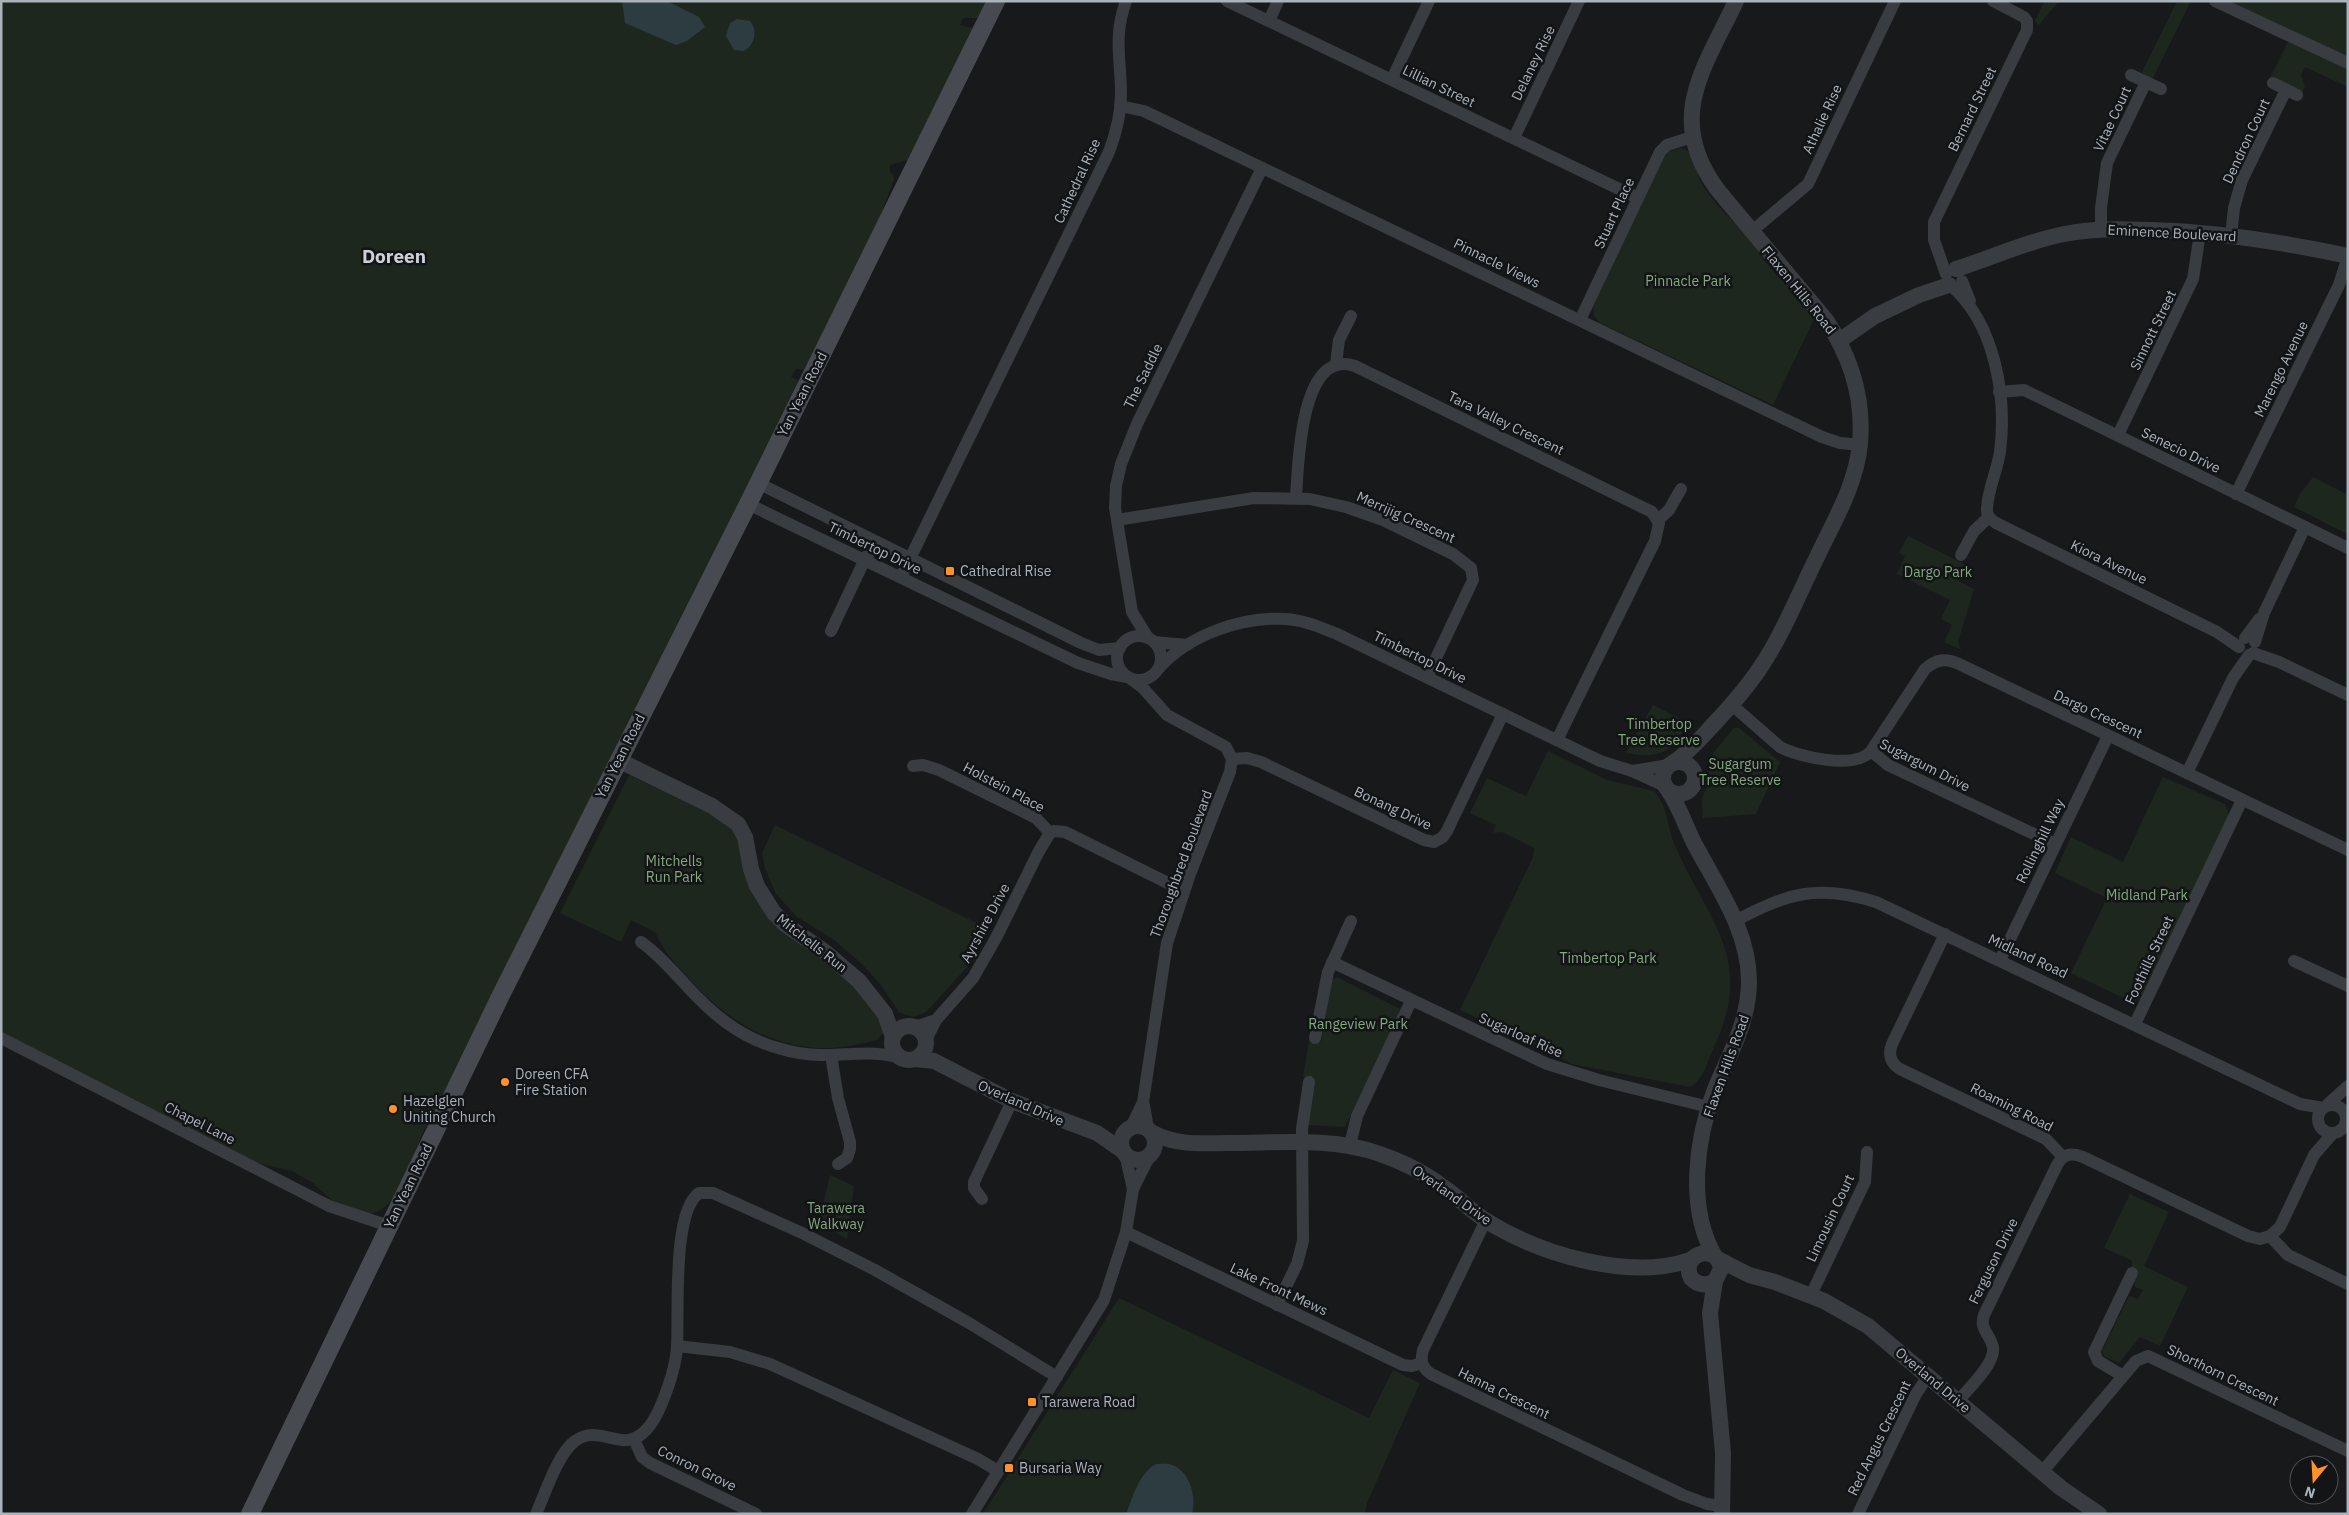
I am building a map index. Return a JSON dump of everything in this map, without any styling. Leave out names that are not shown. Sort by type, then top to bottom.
[{"type":"main road","name":"Yan Yean Road","points":[[250,1514],[388,1226],[996,1]]},
{"type":"street","name":"Cathedral Rise","points":[[901,577],[1109,152],[1117,126],[1120,106],[1118,40],[1126,1]]},
{"type":"street","name":"Lillian Street","points":[[1227,1],[1638,198]]},
{"type":"street","points":[[1269,21],[1278,1]]},
{"type":"street","points":[[1392,79],[1429,1]]},
{"type":"street","name":"Delaney Rise","points":[[1514,138],[1580,1]]},
{"type":"street","name":"Flaxen Hills Road","points":[[1671,764],[1699,741],[1732,705],[1771,651],[1846,496],[1857,463],[1860,445],[1860,406],[1857,388],[1837,337],[1708,176],[1696,152],[1690,123],[1694,96],[1704,69],[1736,1]]},
{"type":"street","name":"Athalie Rise","points":[[1752,231],[1808,184],[1895,1]]},
{"type":"street","name":"Bernard Street","points":[[1953,277],[1936,247],[1933,234],[1937,216],[2027,30],[2027,21],[2024,17],[1994,1]]},
{"type":"street","points":[[2215,1],[2348,63]]},
{"type":"street","name":"Vitae Court","points":[[2131,75],[2161,89]]},
{"type":"street","name":"Vitae Court","points":[[2102,229],[2102,199],[2107,163],[2146,82]]},
{"type":"street","name":"Dendron Court","points":[[2231,236],[2234,208],[2242,180],[2292,93],[2273,83]]},
{"type":"street","name":"Pinnacle Views","points":[[1120,106],[1144,112],[1822,437],[1860,445]]},
{"type":"street","name":"Stuart Place","points":[[1580,320],[1662,149],[1670,144],[1692,137]]},
{"type":"street","name":"The Saddle","points":[[1121,647],[1128,631],[1132,612],[1117,520],[1116,486],[1127,445],[1262,168]]},
{"type":"street","name":"Eminence Boulevard","points":[[1837,337],[1847,325],[1875,316],[1999,256],[2044,239],[2082,231],[2102,229],[2200,233],[2282,243],[2348,256]]},
{"type":"street","name":"Sinnott Street","points":[[2118,435],[2193,279],[2200,233]]},
{"type":"street","name":"Marengo Avenue","points":[[2236,494],[2339,285],[2348,256]]},
{"type":"street","points":[[1953,277],[1972,308],[1989,345],[1999,392],[2001,432],[1997,469],[1987,506],[1989,517],[1974,531],[1961,555]]},
{"type":"street","points":[[1296,498],[1304,416],[1323,374],[1336,364],[1339,340],[1351,316]]},
{"type":"street","name":"Tara Valley Crescent","points":[[1336,364],[1347,363],[1389,382],[1646,508],[1658,520]]},
{"type":"street","name":"Senecio Drive","points":[[1999,392],[2024,390],[2348,548]]},
{"type":"street","name":"Timbertop Drive","points":[[758,483],[1091,647],[1106,651],[1121,647]]},
{"type":"street","points":[[1558,740],[1655,541],[1659,527],[1658,520],[1669,510],[1681,489]]},
{"type":"street","name":"Merrijig Crescent","points":[[1117,520],[1234,500],[1296,498],[1330,503],[1364,513],[1453,554],[1471,568],[1473,580],[1427,677]]},
{"type":"street","name":"Timbertop Drive","points":[[748,504],[1078,663],[1094,670],[1129,678]]},
{"type":"street","name":"Kiora Avenue","points":[[1989,517],[1996,524],[2348,695]]},
{"type":"street","points":[[2187,773],[2305,527]]},
{"type":"street","points":[[831,631],[865,559],[878,542]]},
{"type":"street","name":"The Saddle","points":[[1132,612],[1151,640]]},
{"type":"street","name":"Timbertop Drive","points":[[1157,671],[1169,657],[1187,645],[1238,624],[1287,619],[1312,624],[1335,633],[1600,761],[1632,771],[1667,788]]},
{"type":"street","points":[[1158,706],[1155,695],[1161,654],[1151,640],[1134,638],[1121,647],[1118,654],[1119,667],[1129,678],[1143,688],[1158,706],[1176,720],[1226,747],[1232,759]]},
{"type":"street","name":"Timbertop Drive","points":[[1151,640],[1187,645]]},
{"type":"street","name":"Dargo Crescent","points":[[1871,751],[1925,669],[1932,663],[1945,659],[2348,850]]},
{"type":"street","points":[[1129,678],[1144,680],[1157,671]]},
{"type":"street","name":"Sugargum Drive","points":[[1732,705],[1789,752],[1843,761],[1862,758],[1871,751],[1888,765],[2055,844]]},
{"type":"street","name":"Bonang Drive","points":[[1232,759],[1247,758],[1261,762],[1424,840],[1434,842],[1443,837],[1447,831],[1503,714]]},
{"type":"street","name":"Rollinghill Way","points":[[2000,960],[2108,736]]},
{"type":"street","points":[[1686,826],[1686,811],[1690,791],[1696,778],[1694,770],[1699,741]]},
{"type":"street","name":"Thoroughbred Boulevard","points":[[1129,1129],[1143,1102],[1167,943],[1184,891],[1225,786],[1232,759]]},
{"type":"street","name":"Mitchells Run","points":[[618,760],[712,806],[738,824],[745,837],[751,868],[757,886],[774,913],[786,925],[824,951],[859,981],[885,1014],[893,1039]]},
{"type":"street","points":[[1690,791],[1677,794],[1667,788],[1664,773],[1671,764],[1687,763],[1694,770]]},
{"type":"street","name":"Timbertop Drive","points":[[1632,771],[1671,764]]},
{"type":"street","name":"Holstein Place","points":[[913,766],[932,767],[1036,818],[1050,833],[1054,831],[1065,832],[1184,891]]},
{"type":"street","name":"Flaxen Hills Road","points":[[1667,788],[1735,921],[1748,963],[1748,995],[1739,1037],[1709,1106],[1698,1171],[1701,1228],[1692,1259]]},
{"type":"street","name":"Foothills Street","points":[[2135,1024],[2242,800]]},
{"type":"street","name":"Ayrshire Drive","points":[[926,1042],[936,1020],[957,998],[985,961],[1039,851],[1050,833]]},
{"type":"street","name":"Midland Road","points":[[1735,921],[1782,898],[1821,892],[1839,893],[1876,902],[2322,1114]]},
{"type":"street","points":[[1315,1038],[1332,962],[1351,921]]},
{"type":"street","name":"Roaming Road","points":[[1945,934],[1892,1044],[1890,1052],[1893,1063],[1900,1069],[2046,1140],[2063,1157]]},
{"type":"street","points":[[641,942],[657,954],[715,1016],[735,1030],[778,1048],[806,1054],[832,1055],[870,1052],[883,1048],[893,1039],[899,1029],[912,1026],[924,1034],[926,1042],[923,1053],[909,1059],[870,1052]]},
{"type":"street","points":[[2294,961],[2348,986]]},
{"type":"street","name":"Sugarloaf Rise","points":[[1332,962],[1547,1064],[1599,1080],[1709,1106]]},
{"type":"street","points":[[1350,1145],[1357,1116],[1411,1001]]},
{"type":"street","name":"Mitchells Run","points":[[885,1014],[912,1026]]},
{"type":"street","name":"Ayrshire Drive","points":[[912,1026],[936,1020]]},
{"type":"street","name":"Chapel Lane","points":[[1,1038],[330,1206],[388,1226]]},
{"type":"street","points":[[893,1039],[894,1051],[909,1059]]},
{"type":"street","name":"Overland Drive","points":[[926,1042],[932,1053],[947,1067]]},
{"type":"street","points":[[832,1055],[838,1098],[850,1145],[847,1158],[838,1164]]},
{"type":"street","name":"Overland Drive","points":[[909,1059],[924,1059],[947,1067],[1012,1101],[1097,1133],[1124,1153]]},
{"type":"street","points":[[1277,1305],[1297,1264],[1302,1241],[1302,1142],[1309,1082]]},
{"type":"street","points":[[2063,1157],[2069,1154],[2077,1154],[2248,1236],[2260,1238],[2270,1236],[2280,1227],[2314,1155],[2322,1114],[2348,1086]]},
{"type":"street","points":[[2314,1155],[2340,1132],[2345,1124],[2348,1090]]},
{"type":"street","points":[[982,1199],[974,1188],[974,1182],[1012,1101]]},
{"type":"street","name":"Thoroughbred Boulevard","points":[[1143,1102],[1150,1131]]},
{"type":"street","points":[[2322,1114],[2337,1105],[2346,1115]]},
{"type":"street","points":[[2322,1114],[2325,1132],[2340,1132]]},
{"type":"street","points":[[972,1514],[1104,1300],[1126,1232],[1133,1189],[1156,1144],[1150,1131],[1137,1126],[1129,1129],[1121,1140],[1133,1189]]},
{"type":"street","name":"Overland Drive","points":[[1097,1133],[1111,1134],[1129,1129]]},
{"type":"street","name":"Overland Drive","points":[[1150,1131],[1170,1141],[1182,1143],[1302,1142],[1350,1145],[1404,1162],[1444,1187],[1486,1220],[1514,1236],[1553,1251],[1615,1265],[1658,1267],[1692,1259]]},
{"type":"street","name":"Overland Drive","points":[[1150,1156],[1182,1143]]},
{"type":"street","name":"Limousin Court","points":[[1811,1295],[1865,1182],[1867,1152]]},
{"type":"street","points":[[1124,1153],[1134,1160],[1150,1156]]},
{"type":"street","name":"Ferguson Drive","points":[[1958,1401],[1991,1361],[1993,1346],[1982,1328],[1982,1321],[2056,1165],[2063,1157]]},
{"type":"street","points":[[536,1514],[563,1455],[574,1442],[592,1434],[621,1440],[634,1439],[644,1434],[658,1408],[672,1375],[677,1346],[680,1248],[683,1224],[693,1197],[705,1192],[714,1193],[802,1233],[874,1270],[969,1323],[1057,1377]]},
{"type":"street","points":[[1422,1363],[1423,1350],[1486,1220]]},
{"type":"street","name":"Flaxen Hills Road","points":[[1701,1228],[1716,1257]]},
{"type":"street","name":"Lake Front Mews","points":[[1126,1232],[1403,1365],[1412,1366],[1422,1363]]},
{"type":"street","points":[[2270,1236],[2288,1255],[2348,1284]]},
{"type":"street","points":[[1710,1313],[1688,1269],[1692,1259],[1703,1252],[1716,1257],[1721,1269],[1716,1280],[1710,1313],[1723,1453],[1722,1510]]},
{"type":"street","name":"Overland Drive","points":[[1716,1257],[1749,1275],[1811,1295],[1868,1326],[2042,1472],[2099,1514]]},
{"type":"street","name":"Overland Drive","points":[[1658,1267],[1693,1280]]},
{"type":"street","points":[[2123,1376],[2098,1361],[2094,1352],[2132,1273]]},
{"type":"street","name":"Overland Drive","points":[[1716,1280],[1732,1275],[1749,1275]]},
{"type":"street","points":[[1693,1280],[1706,1285],[1716,1280]]},
{"type":"street","points":[[677,1346],[730,1352],[770,1364],[998,1470]]},
{"type":"street","name":"Shorthorn Crescent","points":[[2042,1472],[2123,1376],[2136,1362],[2148,1356],[2348,1451]]},
{"type":"street","name":"Hanna Crescent","points":[[1422,1363],[1431,1374],[1683,1495],[1722,1510]]},
{"type":"street","name":"Red Angus Crescent","points":[[1858,1514],[1916,1394],[1928,1376]]},
{"type":"street","name":"Conron Grove","points":[[634,1439],[642,1457],[650,1463],[756,1514]]},
{"type":"green space","points":[[1,1],[991,1],[982,18],[963,18],[960,25],[976,29],[908,160],[890,165],[890,173],[893,174],[894,180],[873,235],[805,370],[796,369],[791,377],[798,380],[798,388],[624,731],[442,1099],[427,1098],[426,1101],[437,1107],[437,1110],[424,1130],[405,1179],[390,1202],[381,1210],[370,1214],[331,1200],[313,1183],[292,1171],[258,1163],[1,1032]]},
{"type":"green space","points":[[2045,1],[2059,1],[2038,26],[2035,20]]},
{"type":"green space","points":[[2177,1],[2191,1],[2152,80],[2141,74]]},
{"type":"green space","points":[[2227,1],[2348,1],[2348,59]]},
{"type":"green space","points":[[2289,40],[2348,68],[2348,87],[2305,67],[2301,75],[2305,86],[2302,93],[2270,78]]},
{"type":"green space","name":"Pinnacle Park","points":[[1681,148],[1693,157],[1700,180],[1710,196],[1759,248],[1759,254],[1780,279],[1785,280],[1788,284],[1788,289],[1803,307],[1808,308],[1815,317],[1773,405],[1600,323],[1594,316],[1593,307],[1663,158],[1670,151]]},
{"type":"green space","points":[[2313,477],[2348,495],[2348,532],[2345,533],[2294,507],[2300,494]]},
{"type":"green space","name":"Dargo Park","points":[[1908,536],[1966,565],[1958,581],[1974,589],[1958,642],[1961,650],[1944,642],[1952,625],[1941,619],[1950,600],[1897,574],[1905,556],[1899,553]]},
{"type":"green space","name":"Timbertop Tree Reserve","points":[[1653,705],[1689,723],[1676,741],[1664,751],[1649,755],[1626,753]]},
{"type":"green space","name":"Sugargum Tree Reserve","points":[[1734,728],[1739,728],[1780,762],[1756,814],[1703,818],[1702,798],[1708,785],[1709,765],[1714,752]]},
{"type":"green space","name":"Timbertop Park","points":[[1548,751],[1607,780],[1654,791],[1663,804],[1677,850],[1715,923],[1724,945],[1729,968],[1730,992],[1725,1019],[1707,1065],[1698,1080],[1690,1087],[1572,1064],[1541,1047],[1460,1010],[1533,857],[1534,848],[1502,832],[1493,833],[1496,825],[1470,813],[1487,778],[1526,796]]},
{"type":"green space","name":"Mitchells Run Park","points":[[629,775],[716,817],[733,829],[740,838],[742,856],[798,939],[855,985],[888,1027],[877,1040],[842,1047],[820,1048],[801,1046],[767,1036],[735,1020],[707,997],[672,960],[655,932],[631,920],[621,942],[560,913]]},
{"type":"green space","name":"Midland Park","points":[[2163,777],[2225,804],[2229,815],[2142,998],[2132,1002],[2071,973],[2107,898],[2055,873],[2071,837],[2123,862]]},
{"type":"green space","points":[[775,825],[989,929],[967,967],[926,1012],[913,1017],[899,1012],[880,984],[862,964],[833,939],[797,917],[776,894],[765,868],[762,853]]},
{"type":"green space","name":"Rangeview Park","points":[[1337,977],[1400,1009],[1399,1014],[1345,1127],[1307,1125],[1314,1081],[1303,1077],[1309,1041],[1321,1042],[1332,980]]},
{"type":"green space","name":"Tarawera Walkway","points":[[830,1175],[854,1186],[847,1239],[819,1223]]},
{"type":"green space","points":[[2130,1194],[2169,1212],[2144,1266],[2188,1287],[2160,1346],[2140,1337],[2119,1363],[2104,1356],[2102,1351],[2129,1296],[2138,1299],[2143,1290],[2135,1287],[2131,1260],[2104,1248]]},
{"type":"green space","points":[[1119,1298],[1369,1418],[1393,1370],[1420,1383],[1367,1503],[1365,1514],[983,1514]]},
{"type":"shaded area","points":[[622,1],[667,1],[699,17],[705,27],[687,41],[676,45],[625,23]]},
{"type":"shaded area","points":[[737,19],[750,21],[754,29],[753,42],[743,51],[734,50],[726,36],[730,23]]},
{"type":"shaded area","points":[[1156,1464],[1170,1464],[1178,1468],[1188,1479],[1194,1500],[1192,1514],[1126,1514],[1141,1479]]},
{"type":"place","name":"Cathedral Rise","points":[[950,571]]},
{"type":"place","name":"Doreen CFA Fire Station","points":[[505,1082]]},
{"type":"place","name":"Hazelglen Uniting Church","points":[[393,1109]]},
{"type":"place","name":"Tarawera Road","points":[[1032,1402]]},
{"type":"place","name":"Bursaria Way","points":[[1009,1468]]},
{"type":"district","name":"Doreen","points":[[394,256]]}]
